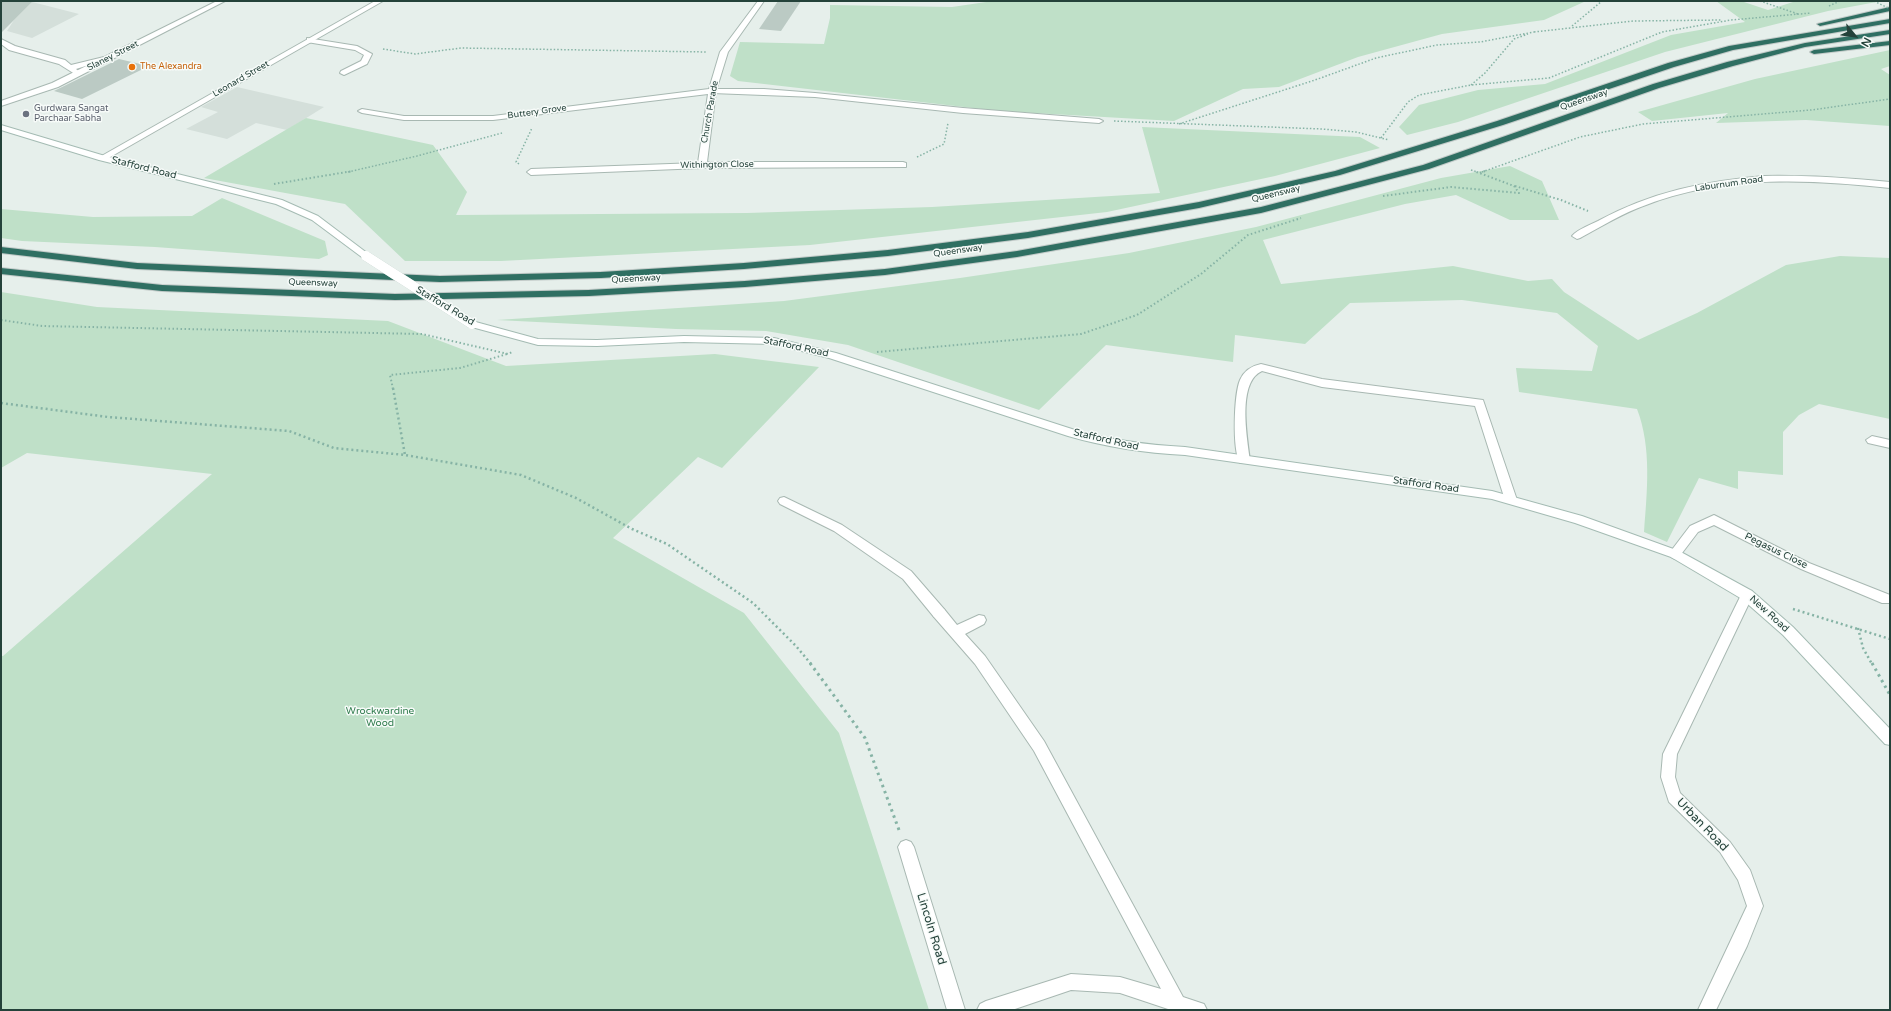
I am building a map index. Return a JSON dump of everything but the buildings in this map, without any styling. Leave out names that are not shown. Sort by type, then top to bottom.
[{"type":"highway","points":[[1732,48],[1812,26],[1890,9]]},
{"type":"highway","name":"Queensway","points":[[1,250],[137,266],[440,279],[602,275],[744,266],[888,253],[1028,235],[1199,205],[1337,173],[1500,123],[1671,65],[1732,48],[1890,21]]},
{"type":"highway","name":"Queensway","points":[[1,271],[162,288],[395,297],[589,293],[745,284],[885,272],[1017,254],[1261,210],[1426,166],[1656,86],[1730,64],[1805,46],[1890,32]]},
{"type":"highway","points":[[1730,64],[1816,51],[1890,43]]},
{"type":"street","name":"Slaney Street","points":[[1,104],[55,85],[222,1]]},
{"type":"street","name":"Leonard Street","points":[[102,158],[380,1]]},
{"type":"street","name":"Church Parade","points":[[702,165],[712,91],[724,52],[761,1]]},
{"type":"street","points":[[310,40],[357,48],[368,54],[364,62],[344,74]]},
{"type":"street","points":[[1,41],[12,48],[62,62],[78,74]]},
{"type":"street","points":[[70,68],[92,64],[117,54]]},
{"type":"street","name":"Buttery Grove","points":[[362,111],[404,118],[493,118],[712,91],[742,91],[838,96],[951,109],[1099,121]]},
{"type":"street","name":"Stafford Road","points":[[1,126],[102,158],[279,202],[315,218],[366,256],[472,324],[538,342],[597,343],[692,339],[745,339],[774,341],[832,355],[1072,433],[1111,444],[1150,450],[1185,451],[1492,495],[1578,519],[1616,533]]},
{"type":"street","name":"Withington Close","points":[[531,172],[702,165],[903,165]]},
{"type":"street","name":"Laburnum Road","points":[[1577,236],[1642,203],[1698,186],[1768,178],[1845,179],[1890,185]]},
{"type":"street","points":[[1244,460],[1240,415],[1242,396],[1251,371],[1255,368],[1261,367],[1322,383],[1479,402],[1511,500]]},
{"type":"street","points":[[1872,440],[1890,444]]},
{"type":"street","points":[[784,501],[838,528],[907,575],[980,660],[1039,746],[1177,1003]]},
{"type":"street","name":"Pegasus Close","points":[[1675,554],[1694,529],[1714,520],[1805,566],[1887,599]]},
{"type":"street","name":"New Road","points":[[1616,533],[1675,554],[1747,595],[1788,631],[1890,739]]},
{"type":"street","name":"Urban Road","points":[[1707,1010],[1741,940],[1755,906],[1744,876],[1725,847],[1674,796],[1668,777],[1669,762],[1670,754],[1747,595]]},
{"type":"street","points":[[956,632],[979,620]]},
{"type":"street","name":"Lincoln Road","points":[[906,847],[956,1010]]},
{"type":"street","points":[[986,1010],[1071,982],[1120,985],[1198,1010]]},
{"type":"path","points":[[1571,27],[1598,6],[1602,1]]},
{"type":"path","points":[[1760,1],[1801,14]]},
{"type":"path","points":[[1828,7],[1840,1]]},
{"type":"path","points":[[1874,1],[1890,9]]},
{"type":"path","points":[[1179,124],[1315,80],[1376,58],[1437,45],[1480,42],[1534,32],[1632,21],[1731,20],[1815,13]]},
{"type":"path","points":[[1099,121],[1318,128],[1361,132],[1381,138],[1408,102],[1419,95],[1471,85],[1549,78],[1662,32],[1731,20]]},
{"type":"path","points":[[1471,85],[1485,73],[1514,39],[1534,32]]},
{"type":"path","points":[[376,48],[415,54],[461,48],[724,52]]},
{"type":"path","points":[[1479,173],[1580,137],[1642,124],[1811,110],[1890,99]]},
{"type":"path","points":[[903,165],[944,144],[951,109]]},
{"type":"path","points":[[527,126],[534,124],[516,162],[531,172]]},
{"type":"path","points":[[272,184],[316,179],[431,153],[505,133]]},
{"type":"path","points":[[1471,170],[1514,186],[1561,200],[1608,219]]},
{"type":"path","points":[[1377,197],[1431,189],[1460,187],[1499,194],[1519,193],[1514,186]]},
{"type":"path","points":[[876,352],[1081,334],[1137,315],[1201,274],[1248,235],[1301,218]]},
{"type":"path","points":[[1,320],[42,326],[422,334],[508,354]]},
{"type":"path","points":[[404,455],[390,375],[460,368],[508,354],[538,342]]},
{"type":"path","points":[[1,403],[108,417],[289,431],[334,448],[404,455],[521,475],[576,498],[632,529],[667,544],[753,603],[796,646],[825,681],[865,738],[906,847]]},
{"type":"path","points":[[1810,614],[1890,639]]},
{"type":"path","points":[[1858,628],[1863,648],[1890,695]]},
{"type":"shaded area","points":[[32,2],[79,14],[32,38],[7,31],[14,20]]},
{"type":"shaded area","points":[[237,87],[324,107],[287,130],[256,123],[227,139],[186,129],[218,112],[201,107]]},
{"type":"green space","points":[[993,1],[1586,1],[1544,20],[1442,34],[1358,57],[1279,87],[1243,89],[1174,121],[999,111],[738,81],[730,76],[740,42],[824,44],[830,18],[830,5],[952,7]]},
{"type":"green space","points":[[1716,1],[1741,1],[1768,10],[1793,2],[1790,1],[1882,1],[1828,11],[1665,52],[1458,122],[1407,135],[1399,127],[1419,105],[1478,90],[1545,84],[1671,35],[1745,22]]},
{"type":"green space","points":[[1890,50],[1890,66],[1881,69],[1890,75],[1890,126],[1806,120],[1716,123],[1728,113],[1652,121],[1638,112],[1755,79]]},
{"type":"green space","points":[[306,118],[433,145],[467,192],[456,215],[747,213],[932,207],[1160,193],[1142,127],[1360,137],[1380,148],[1275,176],[1107,212],[810,245],[501,261],[405,261],[345,204],[204,178]]},
{"type":"green space","points":[[1510,166],[1542,181],[1559,220],[1510,220],[1456,195],[1405,204],[1263,240],[1281,284],[1453,266],[1528,281],[1552,279],[1564,292],[1638,340],[1697,313],[1786,265],[1840,256],[1890,258],[1890,419],[1819,404],[1799,415],[1783,432],[1783,475],[1738,471],[1738,489],[1699,478],[1667,542],[1644,532],[1647,486],[1647,455],[1642,424],[1637,409],[1519,392],[1516,368],[1592,371],[1598,346],[1557,313],[1462,300],[1350,303],[1305,344],[1235,335],[1233,362],[1106,345],[1039,410],[848,345],[766,331],[676,329],[497,320],[784,301],[960,278],[1129,253],[1256,227],[1441,178]]},
{"type":"green space","points":[[222,198],[325,241],[328,255],[319,259],[155,247],[22,241],[1,238],[1,209],[93,217],[192,216]]},
{"type":"green space","name":"Wrockwardine Wood","points":[[1,292],[97,307],[388,321],[506,366],[715,354],[819,367],[722,468],[698,457],[613,538],[744,613],[839,733],[929,1010],[1,1010],[1,656],[3,656],[212,474],[27,453],[1,468]]},
{"type":"place","name":"The Alexandra","points":[[132,67]]},
{"type":"place","name":"Gurdwara Sangat Parchaar Sabha","points":[[26,114]]}]
